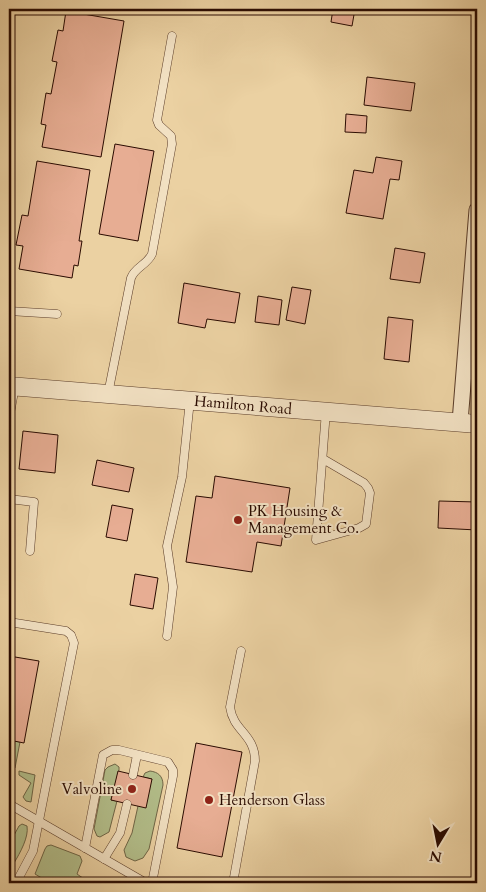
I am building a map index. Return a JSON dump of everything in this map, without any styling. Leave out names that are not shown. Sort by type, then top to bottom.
[{"type":"street","points":[[469,423],[477,210]]},
{"type":"street","name":"Hamilton Road","points":[[12,386],[469,423]]},
{"type":"lane","points":[[108,394],[131,278],[134,271],[147,263],[152,254],[173,140],[158,125],[157,120],[172,36]]},
{"type":"lane","points":[[9,311],[57,314]]},
{"type":"lane","points":[[9,419],[12,386]]},
{"type":"lane","points":[[167,636],[173,587],[167,546],[182,477],[190,400]]},
{"type":"lane","points":[[322,459],[364,483],[370,493],[366,524],[316,540],[322,459],[326,411]]},
{"type":"lane","points":[[9,499],[34,502],[30,551]]},
{"type":"lane","points":[[9,622],[66,631],[74,643],[33,851],[16,883]]},
{"type":"lane","points":[[233,883],[255,761],[253,746],[236,725],[230,708],[241,651]]},
{"type":"lane","points":[[85,848],[103,756],[112,750],[164,760],[171,764],[174,776],[152,883]]},
{"type":"lane","points":[[133,775],[137,755]]},
{"type":"lane","points":[[9,804],[146,883]]},
{"type":"lane","points":[[104,859],[120,833],[127,804]]},
{"type":"green space","points":[[9,740],[20,742],[15,768],[9,765]]},
{"type":"green space","points":[[115,764],[119,767],[119,770],[111,800],[117,801],[109,832],[100,837],[97,836],[94,829],[105,770]]},
{"type":"green space","points":[[19,771],[35,775],[31,802],[26,801],[23,797],[31,783],[19,775]]},
{"type":"green space","points":[[150,771],[160,775],[163,785],[149,849],[143,858],[135,861],[126,857],[124,850],[132,833],[138,806],[152,779],[143,777],[145,773]]},
{"type":"green space","points":[[22,824],[27,826],[27,835],[14,863],[9,860],[9,835],[13,837]]},
{"type":"green space","points":[[51,845],[80,856],[82,861],[77,874],[90,883],[50,883],[35,874],[45,849]]},
{"type":"building","points":[[333,9],[355,9],[352,26],[331,22]]},
{"type":"building","points":[[393,9],[410,9],[409,12]]},
{"type":"building","points":[[66,11],[124,21],[101,157],[42,147],[46,125],[41,124],[46,93],[51,94],[57,62],[52,61],[58,30],[63,31]]},
{"type":"building","points":[[367,77],[415,83],[411,111],[364,105]]},
{"type":"building","points":[[346,114],[367,116],[366,133],[345,132]]},
{"type":"building","points":[[115,144],[154,151],[138,241],[99,234]]},
{"type":"building","points":[[376,157],[402,161],[399,180],[390,179],[383,219],[346,213],[354,170],[373,173]]},
{"type":"building","points":[[37,161],[90,170],[79,241],[82,241],[78,266],[74,265],[72,278],[19,269],[23,246],[16,245],[22,215],[28,216]]},
{"type":"building","points":[[395,248],[425,253],[420,283],[390,279]]},
{"type":"building","points":[[184,283],[240,293],[235,323],[207,319],[205,328],[178,323]]},
{"type":"building","points":[[292,287],[311,290],[305,324],[286,320]]},
{"type":"building","points":[[258,296],[282,300],[279,325],[255,322]]},
{"type":"building","points":[[388,317],[413,320],[409,362],[384,359]]},
{"type":"building","points":[[23,431],[58,435],[55,473],[19,469]]},
{"type":"building","points":[[97,460],[134,468],[129,492],[92,485]]},
{"type":"building","name":"PK Housing & Management Co.","points":[[215,476],[290,488],[281,546],[257,542],[252,572],[186,562],[196,496],[212,498]]},
{"type":"building","points":[[439,501],[477,502],[477,530],[438,528]]},
{"type":"building","points":[[112,505],[133,509],[127,541],[106,537]]},
{"type":"building","points":[[135,574],[158,578],[153,609],[130,605]]},
{"type":"building","points":[[9,656],[39,661],[24,743],[9,740]]},
{"type":"building","name":"Henderson Glass","points":[[196,743],[242,752],[222,857],[177,848]]},
{"type":"building","name":"Valvoline","points":[[118,771],[152,779],[146,808],[111,800]]},
{"type":"place","name":"PK Housing & Management Co.","points":[[238,520]]},
{"type":"place","name":"Valvoline","points":[[132,789]]},
{"type":"place","name":"Henderson Glass","points":[[209,800]]}]
